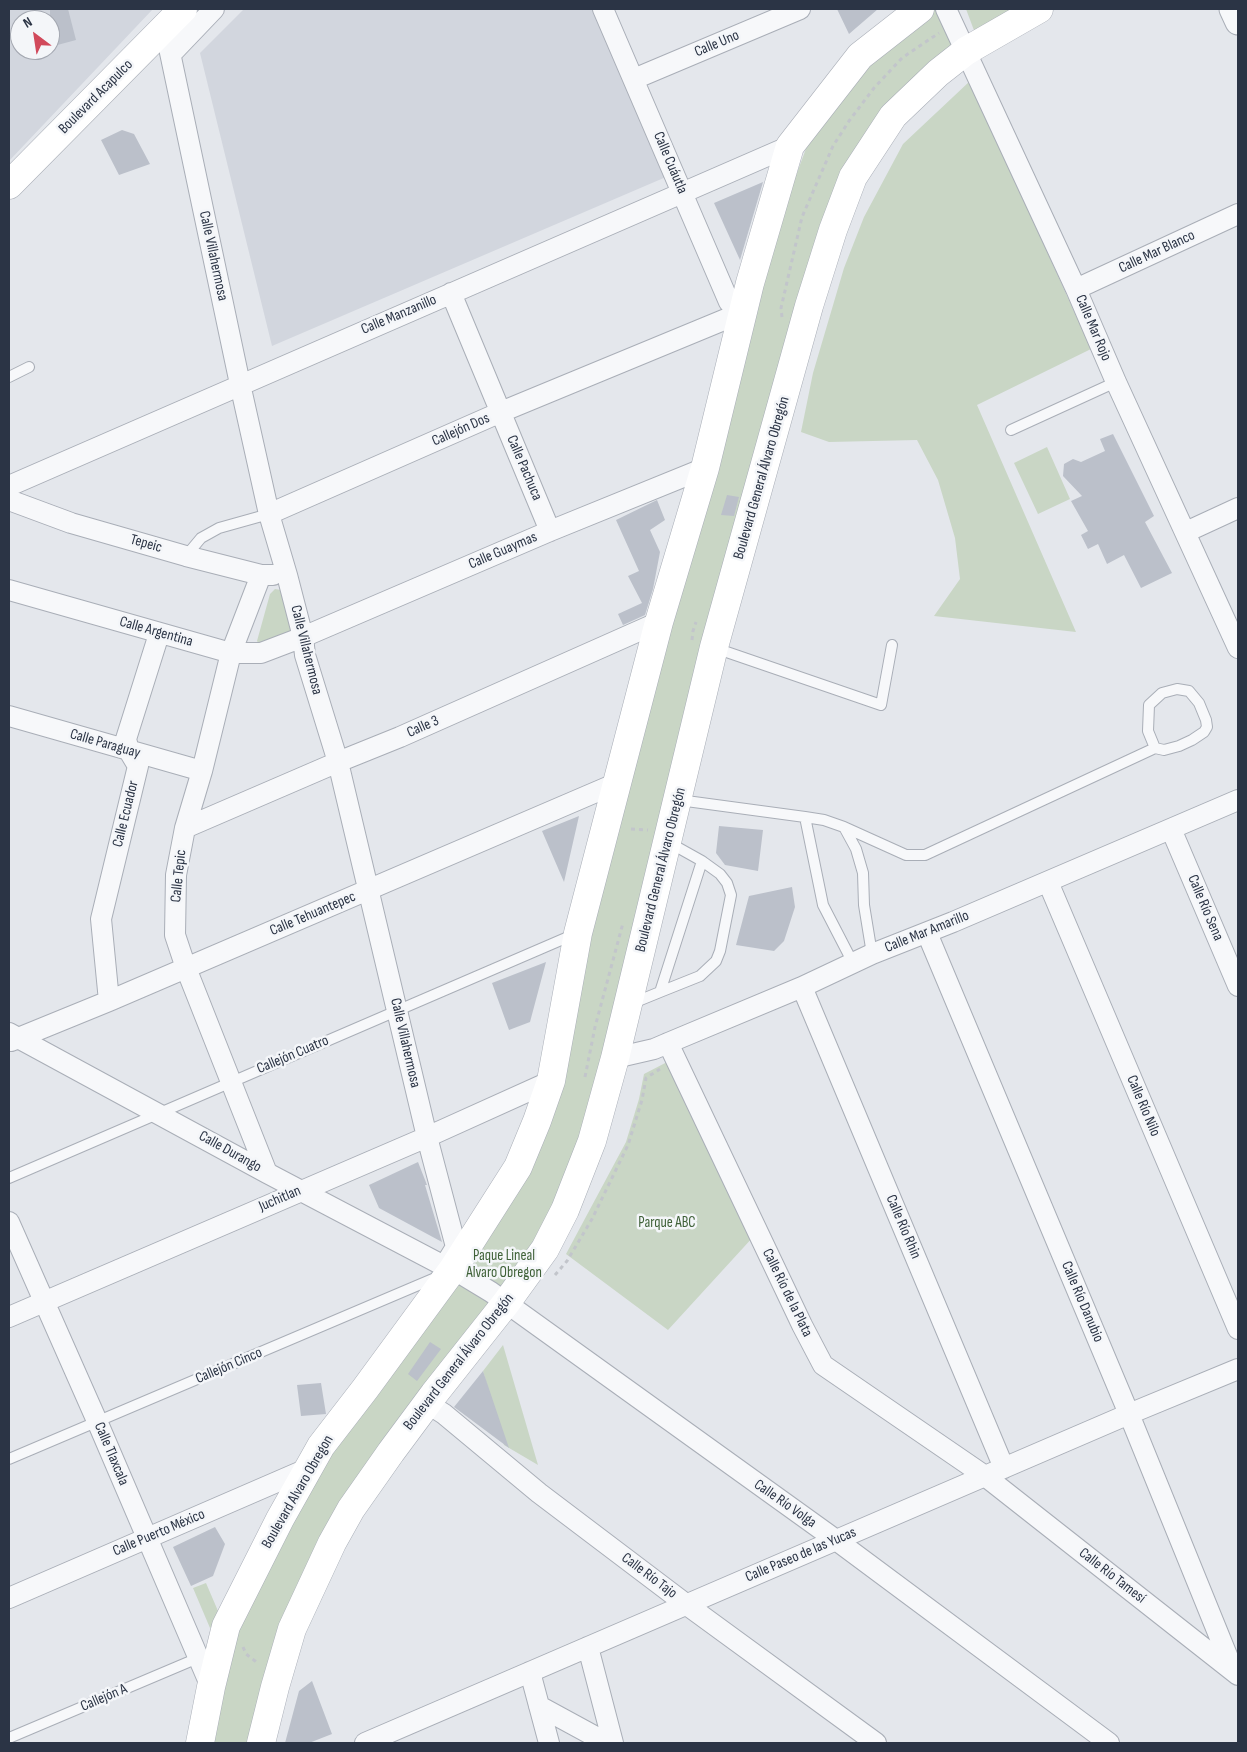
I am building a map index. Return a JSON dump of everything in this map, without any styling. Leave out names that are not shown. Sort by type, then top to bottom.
[{"type":"main road","name":"Boulevard Acapulco","points":[[9,185],[168,41],[183,9]]},
{"type":"main road","points":[[449,1268],[518,1167],[537,1122],[551,1081],[578,933],[660,622],[705,468],[743,312],[790,146],[860,56],[920,9]]},
{"type":"main road","name":"Boulevard General Álvaro Obregón","points":[[261,1743],[292,1629],[332,1542],[351,1508],[427,1403],[506,1303],[545,1249],[566,1210],[592,1141],[614,1058],[627,1006],[660,836],[678,800],[714,647],[809,306],[833,230],[853,177],[893,116],[938,73],[966,51],[1040,9]]},
{"type":"main road","name":"Boulevard Alvaro Obregon","points":[[200,1743],[226,1626],[280,1519],[321,1446],[365,1390],[449,1268]]},
{"type":"street","points":[[168,41],[214,9]]},
{"type":"street","name":"Calle Cuáutla","points":[[603,9],[729,302],[743,312]]},
{"type":"street","name":"Calle Uno","points":[[634,79],[800,9]]},
{"type":"street","name":"Calle Mar Rojo","points":[[946,9],[1076,289],[1116,382],[1238,648]]},
{"type":"street","points":[[1232,9],[1238,22]]},
{"type":"street","name":"Calle Villahermosa","points":[[168,41],[240,384],[270,514],[303,637],[305,655],[338,762],[427,1137],[456,1247],[449,1268]]},
{"type":"street","name":"Calle Manzanillo","points":[[9,486],[790,146]]},
{"type":"street","name":"Calle Mar Blanco","points":[[1076,289],[1238,214]]},
{"type":"street","name":"Calle Pachuca","points":[[452,293],[550,531]]},
{"type":"street","name":"Callejón Dos","points":[[270,514],[501,412],[743,312]]},
{"type":"street","name":"Calle Guaymas","points":[[303,637],[550,531],[705,468]]},
{"type":"street","name":"Tepeic","points":[[9,500],[71,523],[186,556],[262,575],[287,574]]},
{"type":"street","points":[[1186,532],[1238,508]]},
{"type":"street","name":"Calle Tepic","points":[[262,575],[231,653],[186,828],[176,876],[175,935],[186,968],[267,1172]]},
{"type":"street","name":"Calle Argentina","points":[[9,590],[231,653],[261,653],[303,637]]},
{"type":"street","name":"Calle 3","points":[[186,828],[338,762],[400,738],[660,622]]},
{"type":"street","name":"Calle Ecuador","points":[[109,1001],[101,919],[138,766],[129,751],[126,739],[159,634]]},
{"type":"street","name":"Calle Paraguay","points":[[9,716],[202,771]]},
{"type":"street","name":"Calle Tehuantepec","points":[[12,1038],[109,1001],[617,783]]},
{"type":"street","name":"Calle Mar Amarillo","points":[[614,1058],[654,1049],[802,987],[872,954],[927,933],[1172,830],[1238,800]]},
{"type":"street","name":"Calle Río Sena","points":[[1172,830],[1238,986]]},
{"type":"street","name":"Calle Río Nilo","points":[[1048,882],[1238,1329]]},
{"type":"street","name":"Calle Río Danubio","points":[[927,933],[1236,1674]]},
{"type":"street","name":"Calle Río Rhin","points":[[802,987],[1004,1468]]},
{"type":"street","name":"Calle Durango","points":[[12,1038],[159,1113],[449,1268]]},
{"type":"street","name":"Calle Río de la Plata","points":[[668,1043],[802,1325],[823,1365],[985,1476]]},
{"type":"street","name":"Juchitlan","points":[[9,1316],[427,1137],[551,1081]]},
{"type":"street","name":"Calle Tlaxcala","points":[[9,1222],[211,1687]]},
{"type":"street","name":"Calle Río Volga","points":[[449,1268],[506,1303],[836,1540],[1109,1743]]},
{"type":"street","name":"Calle Paseo de las Yucas","points":[[365,1743],[1129,1414],[1238,1369]]},
{"type":"street","name":"Calle Río Tajo","points":[[427,1403],[444,1414],[539,1493],[687,1605],[876,1743]]},
{"type":"street","name":"Calle Puerto México","points":[[9,1598],[309,1468]]},
{"type":"street","name":"Calle Río Tamesí","points":[[985,1476],[1236,1674]]},
{"type":"street","points":[[588,1648],[613,1743]]},
{"type":"street","points":[[530,1672],[549,1743]]},
{"type":"street","points":[[539,1706],[607,1743]]},
{"type":"lane","points":[[9,376],[29,367]]},
{"type":"lane","points":[[1011,430],[1116,382]]},
{"type":"lane","name":"Callejón Dos","points":[[186,556],[201,538],[219,528],[270,514]]},
{"type":"lane","points":[[714,647],[881,704],[892,645]]},
{"type":"lane","points":[[678,800],[824,820],[906,855],[925,856],[1155,748],[1164,750],[1180,746],[1204,732],[1207,727],[1206,720],[1199,703],[1189,691],[1177,689],[1162,693],[1149,705],[1148,731],[1155,748]]},
{"type":"lane","points":[[805,817],[823,905],[853,963]]},
{"type":"lane","points":[[844,827],[856,849],[863,873],[864,904],[872,954]]},
{"type":"lane","points":[[627,1006],[700,976],[716,961],[720,952],[731,894],[726,883],[720,874],[702,861],[660,836]]},
{"type":"lane","points":[[660,992],[702,861]]},
{"type":"lane","name":"Callejón Cuatro","points":[[9,1178],[578,933]]},
{"type":"lane","name":"Callejón Cinco","points":[[9,1459],[435,1278],[449,1268]]},
{"type":"lane","name":"Callejón A","points":[[9,1738],[198,1658]]},
{"type":"path","points":[[631,829],[660,836]]},
{"type":"path","points":[[552,1280],[567,1261],[592,1219],[628,1145],[642,1100],[646,1078],[662,1068]]},
{"type":"path","points":[[244,1642],[243,1647],[246,1654],[263,1668]]},
{"type":"shaded area","points":[[9,9],[153,9],[9,161]]},
{"type":"shaded area","points":[[244,9],[593,9],[666,177],[272,346],[200,53]]},
{"type":"green space","name":"Paque Lineal Alvaro Obregon","points":[[933,9],[955,9],[968,46],[892,114],[813,287],[603,1137],[362,1508],[314,1601],[268,1743],[207,1743],[250,1584],[548,1112],[636,755],[785,205],[807,146],[886,44]]},
{"type":"green space","points":[[966,9],[1043,9],[978,41]]},
{"type":"green space","points":[[970,81],[1091,349],[977,405],[1076,632],[934,616],[960,579],[955,538],[938,480],[917,440],[829,442],[801,432],[813,373],[844,268],[864,217],[903,144]]},
{"type":"green space","points":[[1047,447],[1070,499],[1038,514],[1014,463]]},
{"type":"green space","points":[[275,589],[281,590],[295,630],[259,644],[257,641],[270,594]]},
{"type":"green space","name":"Parque ABC","points":[[671,1060],[754,1236],[668,1330],[566,1254],[626,1142],[639,1099],[644,1074]]},
{"type":"green space","points":[[503,1345],[538,1465],[504,1445],[483,1371]]},
{"type":"green space","points":[[206,1583],[221,1618],[210,1628],[193,1588]]},
{"type":"building","points":[[68,9],[76,40],[60,44],[60,10],[50,10]]},
{"type":"building","points":[[837,9],[878,9],[849,34]]},
{"type":"building","points":[[122,130],[134,134],[150,164],[119,175],[101,140]]},
{"type":"building","points":[[763,182],[740,260],[714,203]]},
{"type":"building","points":[[1113,434],[1154,516],[1145,522],[1172,573],[1141,588],[1124,555],[1107,564],[1098,544],[1088,549],[1081,535],[1088,531],[1071,501],[1082,496],[1063,476],[1064,464],[1073,459],[1081,462],[1105,451],[1100,439]]},
{"type":"building","points":[[727,495],[739,497],[734,516],[721,515]]},
{"type":"building","points":[[657,500],[665,520],[650,530],[660,552],[653,589],[645,615],[623,625],[618,614],[642,603],[628,576],[639,571],[616,520]]},
{"type":"building","points":[[579,816],[564,882],[542,831]]},
{"type":"building","points":[[719,826],[763,830],[758,871],[725,865],[716,853]]},
{"type":"building","points":[[792,887],[795,907],[784,941],[774,951],[736,945],[749,896]]},
{"type":"building","points":[[546,962],[530,1022],[509,1030],[492,983]]},
{"type":"building","points":[[418,1162],[427,1185],[425,1185],[442,1242],[379,1208],[369,1185]]},
{"type":"building","points":[[430,1342],[441,1349],[417,1381],[408,1374]]},
{"type":"building","points":[[483,1371],[509,1448],[454,1407]]},
{"type":"building","points":[[321,1383],[326,1414],[301,1416],[297,1385]]},
{"type":"building","points":[[215,1527],[225,1544],[213,1576],[191,1586],[173,1547]]},
{"type":"building","points":[[312,1681],[332,1734],[309,1743],[285,1743],[299,1691]]}]
